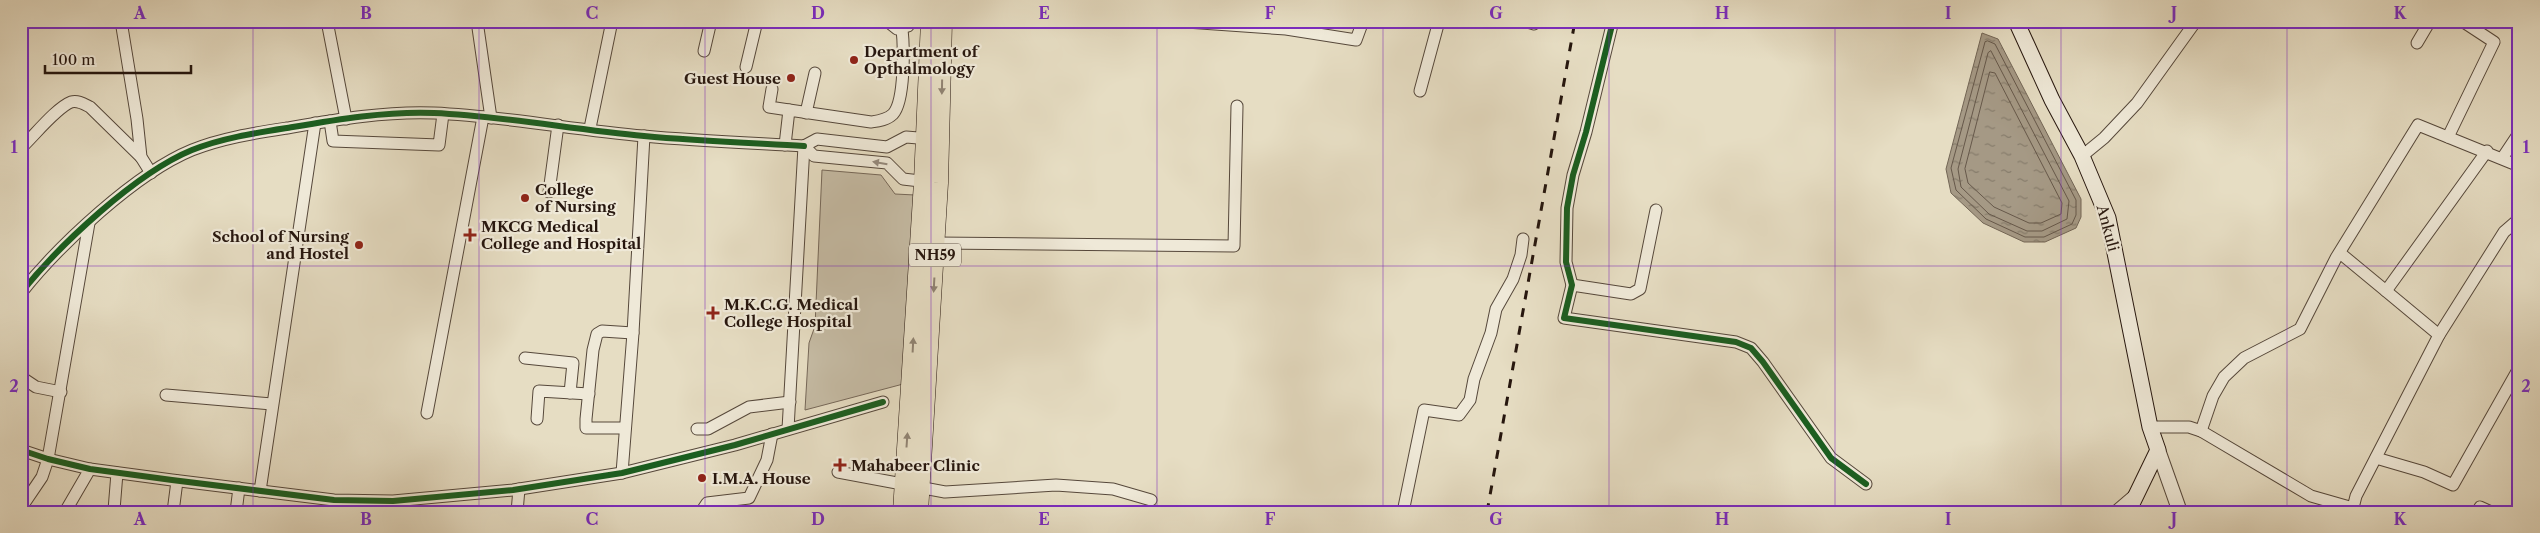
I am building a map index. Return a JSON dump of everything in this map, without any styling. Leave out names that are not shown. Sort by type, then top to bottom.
[{"type":"highway","points":[[930,21],[932,140]]},
{"type":"highway","name":"NH59","points":[[902,512],[912,487],[928,389],[936,243],[931,183],[932,140],[943,21]]},
{"type":"highway","points":[[912,487],[910,394],[931,183]]},
{"type":"highway","name":"NH59","points":[[912,487],[919,512]]},
{"type":"main road","name":"Ankuli","points":[[2016,21],[2052,100],[2082,156],[2108,218],[2150,426],[2158,450]]},
{"type":"main road","points":[[2128,512],[2158,450]]},
{"type":"street","points":[[121,21],[141,156]]},
{"type":"street","points":[[327,21],[346,119]]},
{"type":"street","points":[[427,413],[487,118],[477,21]]},
{"type":"street","points":[[590,128],[612,21]]},
{"type":"street","points":[[704,50],[711,21]]},
{"type":"street","points":[[746,67],[757,21]]},
{"type":"street","points":[[886,21],[892,28],[902,29],[912,21]]},
{"type":"street","points":[[1172,21],[1286,25],[1356,40],[1363,21]]},
{"type":"street","points":[[1420,91],[1439,21]]},
{"type":"street","points":[[1613,21],[1586,132],[1573,175],[1567,208],[1566,262],[1572,285],[1564,318],[1736,342],[1751,348],[1831,458],[1866,484]]},
{"type":"street","points":[[2082,156],[2112,131],[2137,103],[2196,21]]},
{"type":"street","points":[[2417,43],[2430,21]]},
{"type":"street","points":[[2448,137],[2494,42],[2462,21]]},
{"type":"street","points":[[772,88],[769,106],[871,122],[882,120],[893,114],[899,102],[903,67],[902,29]]},
{"type":"street","points":[[806,113],[814,73]]},
{"type":"street","points":[[21,148],[63,107],[72,102],[80,102],[90,107],[141,156],[151,172]]},
{"type":"street","points":[[936,243],[1234,246],[1236,106]]},
{"type":"street","points":[[785,145],[789,110]]},
{"type":"street","points":[[21,293],[70,240],[151,172],[192,150],[241,136],[315,123],[399,113],[443,114],[590,128],[644,136],[785,145],[804,146],[817,139],[887,147],[906,137],[932,140]]},
{"type":"street","points":[[330,121],[333,141],[439,145],[443,114]]},
{"type":"street","points":[[260,491],[315,123]]},
{"type":"street","points":[[549,192],[558,125]]},
{"type":"street","points":[[2201,431],[2213,396],[2224,377],[2244,358],[2300,329],[2340,253],[2418,125],[2487,151],[2519,166]]},
{"type":"street","points":[[2503,158],[2519,133]]},
{"type":"street","points":[[622,473],[624,428],[633,333],[644,136]]},
{"type":"street","points":[[804,146],[814,156],[887,163],[903,179],[931,183]]},
{"type":"street","points":[[788,430],[804,146]]},
{"type":"street","points":[[2386,292],[2487,151]]},
{"type":"street","points":[[1572,285],[1631,294],[1640,289],[1656,210]]},
{"type":"street","points":[[2150,426],[2189,427],[2201,431],[2311,496],[2352,510],[2356,496],[2439,335],[2504,232],[2519,219]]},
{"type":"street","points":[[21,508],[42,477],[48,460],[89,223]]},
{"type":"street","points":[[1403,512],[1424,410],[1459,415],[1470,400],[1474,380],[1491,333],[1496,309],[1513,279],[1521,255],[1523,240]]},
{"type":"street","points":[[2340,253],[2439,335]]},
{"type":"street","points":[[624,428],[586,428],[590,378],[596,334],[602,331],[633,333]]},
{"type":"street","points":[[525,358],[573,363],[570,393]]},
{"type":"street","points":[[2376,458],[2424,472],[2453,485],[2519,368]]},
{"type":"street","points":[[571,376],[590,378]]},
{"type":"street","points":[[21,377],[36,387],[61,392]]},
{"type":"street","points":[[910,394],[928,389]]},
{"type":"street","points":[[537,419],[539,391],[589,394]]},
{"type":"street","points":[[166,395],[272,404]]},
{"type":"street","points":[[697,429],[708,429],[749,406],[790,402]]},
{"type":"street","points":[[21,450],[48,460],[90,469],[260,491],[345,506],[519,489],[622,473],[788,430],[883,402]]},
{"type":"street","points":[[701,512],[707,503],[749,498],[767,460],[772,434]]},
{"type":"street","points":[[2158,450],[2180,512]]},
{"type":"street","points":[[65,512],[90,469]]},
{"type":"street","points":[[838,472],[945,492],[1056,485],[1113,489],[1151,500]]},
{"type":"street","points":[[114,510],[117,473]]},
{"type":"street","points":[[173,512],[177,481]]},
{"type":"street","points":[[236,512],[239,488]]},
{"type":"street","points":[[517,512],[519,489]]},
{"type":"street","points":[[2115,512],[2137,493]]},
{"type":"street","points":[[2134,512],[2137,493]]},
{"type":"street","points":[[2477,512],[2480,508],[2491,512]]},
{"type":"shaded area","points":[[822,170],[881,175],[895,194],[915,195],[907,383],[805,410],[809,343],[815,326]]},
{"type":"water","points":[[1982,33],[1998,39],[2081,199],[2081,217],[2076,228],[2045,242],[2024,242],[1983,223],[1951,193],[1946,169]]},
{"type":"railway","points":[[1487,512],[1575,21]]},
{"type":"cycle path","points":[[1613,21],[1586,132],[1573,175],[1567,208],[1566,262],[1572,285],[1564,318],[1736,342],[1751,348],[1831,458],[1866,484]]},
{"type":"cycle path","points":[[21,293],[77,233],[147,175],[192,150],[215,142],[251,134],[360,117],[397,113],[434,113],[486,117],[644,136],[804,146]]},
{"type":"cycle path","points":[[21,450],[48,459],[90,469],[334,500],[393,501],[513,490],[622,473],[735,445],[883,402]]},
{"type":"place","name":"Department of Opthalmology","points":[[854,60]]},
{"type":"place","name":"Guest House","points":[[791,78]]},
{"type":"place","name":"College of Nursing","points":[[525,198]]},
{"type":"place","name":"MKCG Medical College and Hospital","points":[[470,235]]},
{"type":"place","name":"School of Nursing and Hostel","points":[[359,245]]},
{"type":"place","name":"M.K.C.G. Medical College Hospital","points":[[713,313]]},
{"type":"place","name":"Mahabeer Clinic","points":[[840,465]]},
{"type":"place","name":"I.M.A. House","points":[[702,478]]}]
